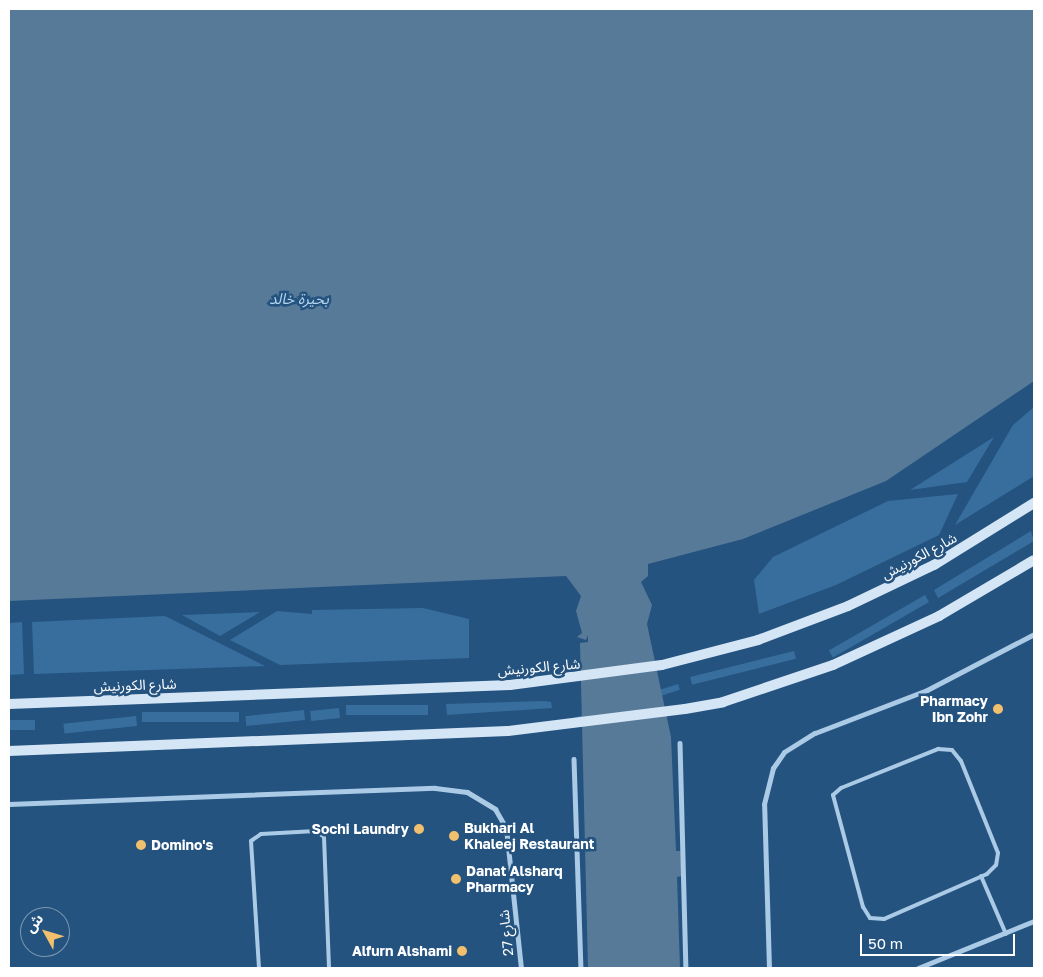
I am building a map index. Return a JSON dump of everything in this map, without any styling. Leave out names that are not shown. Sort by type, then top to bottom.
[{"type":"main road","name":"شارع الكورنيش","points":[[9,704],[510,685],[612,673],[712,653],[803,624],[891,587],[1034,503]]},
{"type":"main road","points":[[9,751],[102,749],[553,728],[723,702],[887,642],[1034,560]]},
{"type":"street","points":[[770,968],[764,804],[773,768],[784,752],[815,733],[927,690],[1034,634]]},
{"type":"street","points":[[680,744],[686,968]]},
{"type":"street","points":[[574,759],[581,968]]},
{"type":"street","name":"شارع 27","points":[[9,804],[435,788],[467,792],[495,809],[506,828],[521,968]]},
{"type":"street","points":[[918,968],[1006,934],[1034,921]]},
{"type":"lane","points":[[938,749],[952,750],[961,761],[998,852],[996,865],[981,876],[884,919],[870,918],[863,907],[833,795],[841,788],[938,749]]},
{"type":"lane","points":[[259,968],[251,841],[261,834],[319,831],[324,837],[329,968]]},
{"type":"lane","points":[[981,876],[1006,934]]},
{"type":"shaded area","points":[[1034,407],[1034,476],[955,525],[1013,425]]},
{"type":"shaded area","points":[[994,437],[967,482],[910,490]]},
{"type":"shaded area","points":[[958,494],[939,535],[836,585],[759,614],[754,580],[773,557],[888,501]]},
{"type":"shaded area","points":[[1031,531],[1034,541],[938,598],[934,590]]},
{"type":"shaded area","points":[[925,595],[929,602],[833,657],[829,650]]},
{"type":"shaded area","points":[[423,608],[469,619],[469,658],[280,665],[230,640],[277,611],[312,614],[312,610]]},
{"type":"shaded area","points":[[260,612],[220,636],[182,615]]},
{"type":"shaded area","points":[[165,616],[265,666],[34,674],[32,622]]},
{"type":"shaded area","points":[[22,622],[24,674],[9,675],[9,623]]},
{"type":"shaded area","points":[[794,651],[796,659],[692,685],[690,677]]},
{"type":"shaded area","points":[[678,684],[680,690],[567,726],[565,721]]},
{"type":"shaded area","points":[[551,702],[552,708],[447,715],[446,704]]},
{"type":"shaded area","points":[[346,705],[428,705],[428,715],[346,715]]},
{"type":"shaded area","points":[[339,708],[340,718],[311,721],[310,711]]},
{"type":"shaded area","points":[[304,710],[305,720],[246,726],[245,716]]},
{"type":"shaded area","points":[[142,712],[239,712],[239,722],[142,722]]},
{"type":"shaded area","points":[[136,716],[137,726],[64,734],[63,724]]},
{"type":"shaded area","points":[[9,720],[35,720],[35,730],[9,730]]},
{"type":"water","name":"بحيرة خالد","points":[[9,9],[1034,9],[1034,381],[886,481],[743,539],[648,564],[648,576],[641,582],[652,605],[647,624],[671,737],[676,851],[682,851],[683,876],[677,877],[680,968],[588,968],[580,643],[588,642],[588,635],[586,640],[577,637],[582,633],[576,611],[581,596],[566,576],[9,601]]},
{"type":"place","name":"Pharmacy Ibn Zohr","points":[[998,709]]},
{"type":"place","name":"Sochi Laundry","points":[[419,829]]},
{"type":"place","name":"Bukhari Al Khaleej Restaurant","points":[[454,836]]},
{"type":"place","name":"Domino's","points":[[141,845]]},
{"type":"place","name":"Danat Alsharq Pharmacy","points":[[456,879]]},
{"type":"place","name":"Alfurn Alshami","points":[[462,951]]}]
